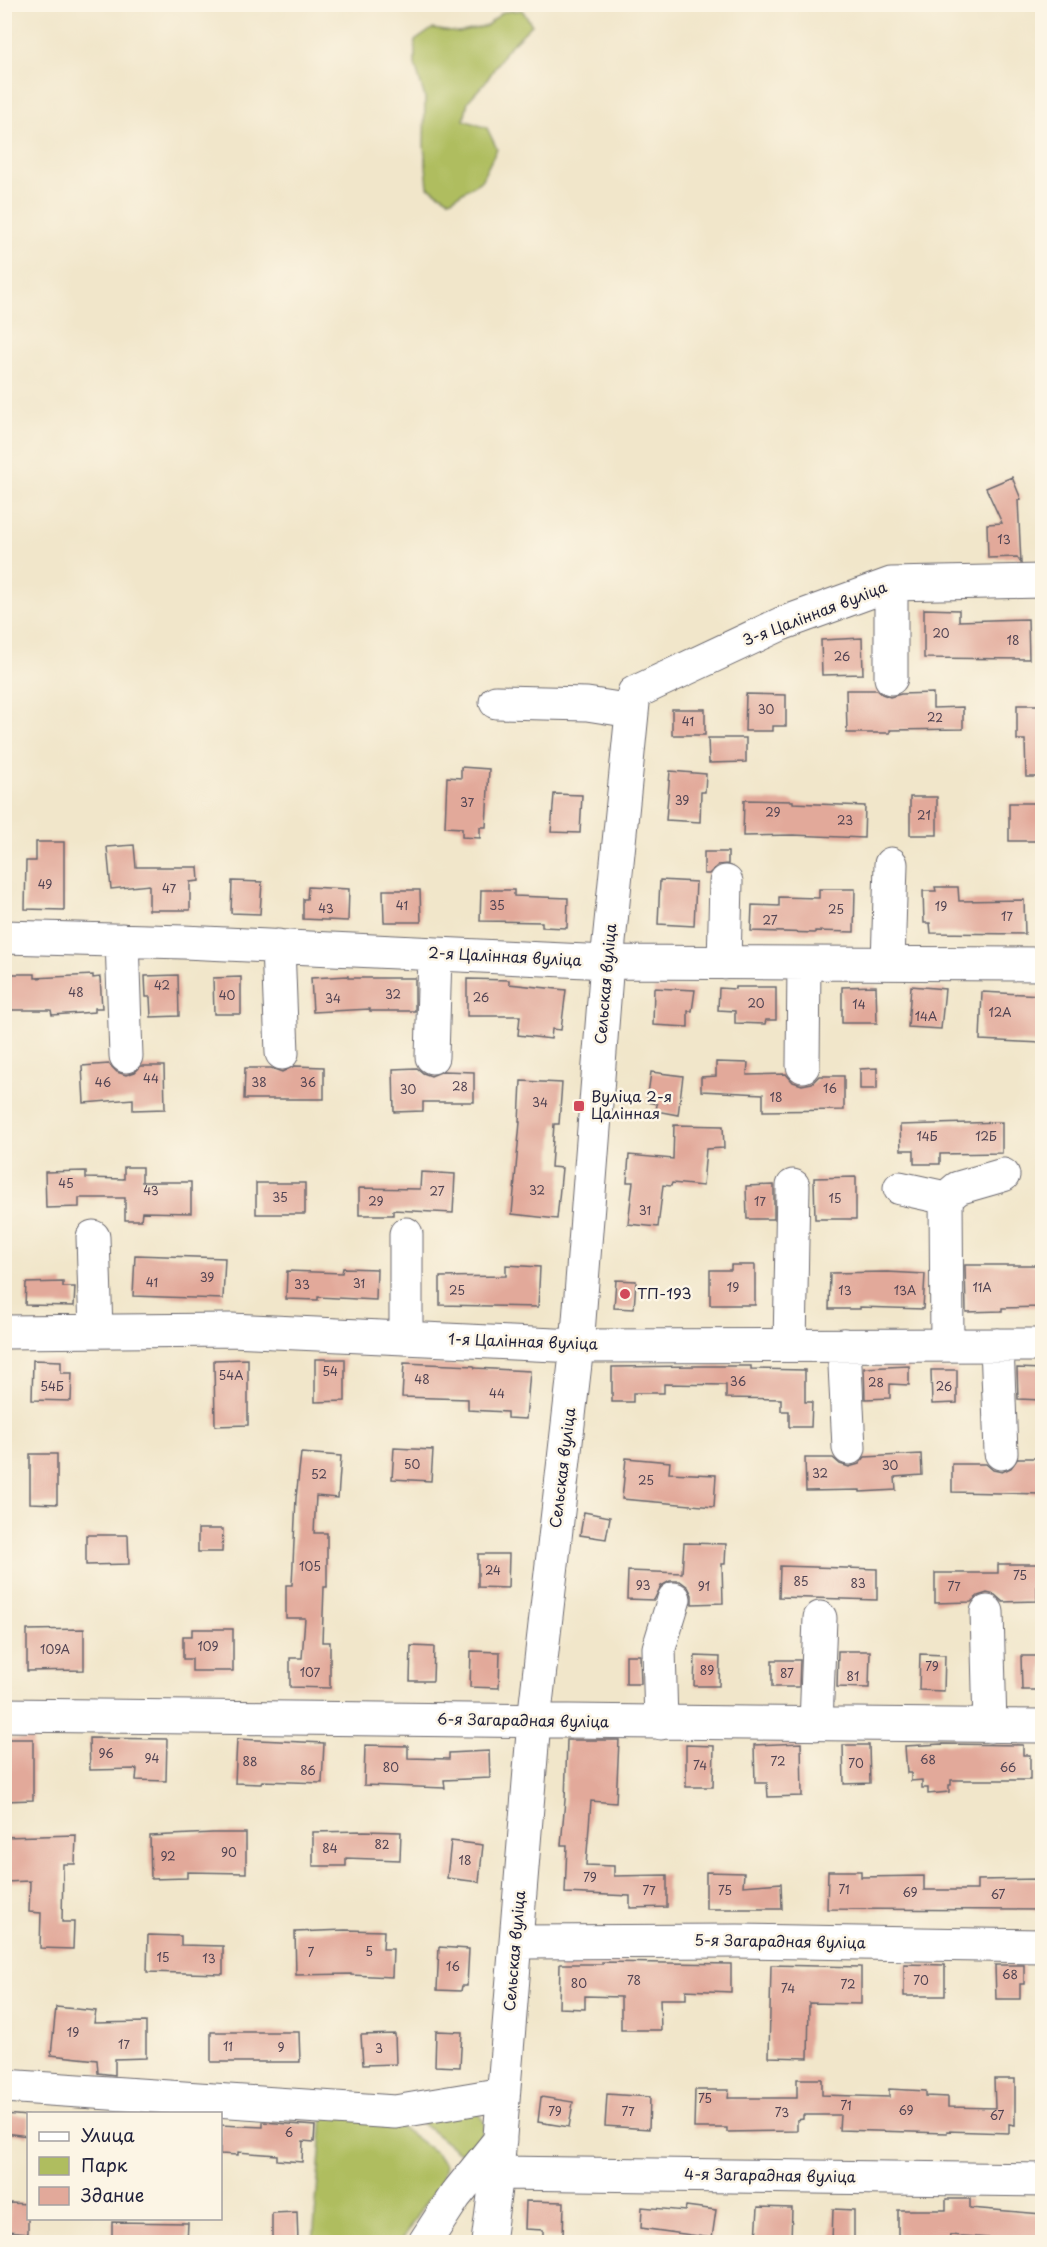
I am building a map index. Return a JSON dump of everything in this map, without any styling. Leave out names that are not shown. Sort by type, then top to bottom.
[{"type":"street","name":"3-я Цалінная вуліца","points":[[633,702],[781,624],[891,584],[1042,581]]},
{"type":"street","points":[[891,584],[891,678]]},
{"type":"street","points":[[496,702],[587,704],[633,702]]},
{"type":"street","name":"Сельская вуліца","points":[[488,2242],[500,2140],[534,1722],[577,1346],[607,962],[633,702]]},
{"type":"street","points":[[888,963],[891,864]]},
{"type":"street","points":[[724,963],[726,882]]},
{"type":"street","name":"2-я Цалінная вуліца","points":[[4,938],[278,946],[607,962],[1042,964]]},
{"type":"street","points":[[122,940],[126,1056]]},
{"type":"street","points":[[278,946],[282,1053]]},
{"type":"street","points":[[432,1057],[435,954]]},
{"type":"street","points":[[803,1066],[804,963]]},
{"type":"street","points":[[946,1198],[958,1188],[1003,1175]]},
{"type":"street","points":[[790,1345],[793,1185]]},
{"type":"street","points":[[900,1188],[946,1198]]},
{"type":"street","points":[[946,1198],[947,1346]]},
{"type":"street","points":[[406,1234],[406,1337]]},
{"type":"street","points":[[93,1237],[96,1331]]},
{"type":"street","name":"1-я Цалінная вуліца","points":[[4,1332],[231,1330],[577,1346],[1042,1345]]},
{"type":"street","points":[[997,1345],[1001,1453]]},
{"type":"street","points":[[844,1346],[849,1448]]},
{"type":"street","points":[[661,1723],[659,1648],[674,1599]]},
{"type":"street","points":[[987,1612],[990,1726]]},
{"type":"street","points":[[816,1724],[820,1618]]},
{"type":"street","name":"6-я Загарадная вуліца","points":[[4,1715],[1042,1726]]},
{"type":"street","name":"5-я Загарадная вуліца","points":[[517,1942],[738,1941],[1042,1946]]},
{"type":"street","points":[[4,2086],[395,2112],[503,2094]]},
{"type":"street","points":[[425,2242],[455,2196],[500,2140]]},
{"type":"street","name":"4-я Загарадная вуліца","points":[[497,2173],[1042,2180]]},
{"type":"green space","points":[[522,10],[532,25],[506,50],[487,80],[468,101],[464,120],[487,128],[497,149],[481,181],[450,200],[428,187],[424,146],[425,98],[415,65],[415,41],[432,29],[459,33],[486,26],[503,12]]},
{"type":"green space","points":[[473,2109],[482,2119],[484,2128],[475,2151],[467,2154],[458,2152],[414,2117]]},
{"type":"green space","points":[[323,2115],[391,2120],[436,2153],[445,2166],[441,2182],[401,2242],[313,2242]]},
{"type":"building","points":[[1012,477],[1021,499],[1018,500],[1021,563],[1017,557],[988,558],[987,524],[1002,523],[986,488]]},
{"type":"building","points":[[924,609],[959,610],[959,621],[1028,619],[1029,659],[924,658]]},
{"type":"building","points":[[862,638],[863,674],[822,675],[821,640]]},
{"type":"building","points":[[846,690],[877,690],[890,697],[901,694],[933,693],[933,708],[963,707],[963,729],[847,733]]},
{"type":"building","points":[[746,694],[786,695],[786,726],[773,726],[773,731],[745,731]]},
{"type":"building","points":[[1017,705],[1042,705],[1042,777],[1026,777],[1025,740],[1017,740]]},
{"type":"building","points":[[672,709],[705,709],[705,735],[672,735]]},
{"type":"building","points":[[708,738],[746,738],[746,762],[709,763]]},
{"type":"building","points":[[461,767],[489,769],[486,827],[480,827],[480,838],[462,837],[462,828],[445,827],[447,777],[461,778]]},
{"type":"building","points":[[670,771],[706,774],[705,792],[701,792],[700,822],[666,820]]},
{"type":"building","points":[[554,794],[582,795],[580,833],[551,832]]},
{"type":"building","points":[[910,797],[937,797],[937,835],[910,835]]},
{"type":"building","points":[[744,800],[865,806],[864,838],[793,835],[743,836]]},
{"type":"building","points":[[1009,803],[1040,803],[1040,841],[1009,841]]},
{"type":"building","points":[[36,842],[64,842],[64,910],[25,909],[26,861],[36,861]]},
{"type":"building","points":[[134,845],[136,867],[198,867],[199,881],[190,882],[190,910],[149,910],[149,885],[111,889],[107,847]]},
{"type":"building","points":[[704,852],[728,852],[728,864],[718,865],[709,874],[704,874]]},
{"type":"building","points":[[660,880],[696,882],[694,926],[658,924]]},
{"type":"building","points":[[232,881],[262,882],[260,914],[231,913]]},
{"type":"building","points":[[308,887],[349,889],[348,921],[303,919],[303,899],[307,899]]},
{"type":"building","points":[[935,887],[958,887],[959,901],[1024,900],[1025,934],[931,933],[930,923],[924,923],[923,891],[936,891]]},
{"type":"building","points":[[819,889],[855,889],[854,932],[751,931],[752,905],[779,906],[779,897],[819,898]]},
{"type":"building","points":[[383,890],[420,890],[421,922],[384,922]]},
{"type":"building","points":[[481,890],[514,890],[514,896],[568,898],[567,928],[542,927],[542,922],[480,921]]},
{"type":"building","points":[[4,974],[35,974],[35,978],[93,975],[93,978],[100,977],[102,1008],[95,1008],[95,1012],[52,1015],[51,1010],[4,1010]]},
{"type":"building","points":[[178,975],[179,1016],[151,1017],[150,997],[146,997],[145,976]]},
{"type":"building","points":[[348,976],[348,978],[415,978],[415,1011],[370,1011],[370,1009],[313,1012],[311,978]]},
{"type":"building","points":[[241,977],[241,1014],[214,1014],[213,978]]},
{"type":"building","points":[[467,979],[509,980],[509,984],[566,990],[561,1030],[552,1029],[551,1039],[518,1035],[520,1016],[467,1016]]},
{"type":"building","points":[[876,986],[877,1023],[842,1023],[842,987]]},
{"type":"building","points":[[911,986],[945,989],[941,1029],[908,1027]]},
{"type":"building","points":[[735,987],[776,987],[776,1020],[766,1020],[765,1024],[735,1023],[735,1011],[718,1010],[719,988],[735,989]]},
{"type":"building","points":[[654,988],[695,990],[692,1011],[688,1011],[688,1027],[653,1025]]},
{"type":"building","points":[[982,992],[1042,995],[1042,1043],[980,1040]]},
{"type":"building","points":[[716,1062],[748,1063],[747,1075],[786,1074],[793,1082],[802,1085],[812,1083],[819,1076],[844,1076],[844,1110],[763,1111],[763,1094],[701,1091],[701,1077],[716,1076]]},
{"type":"building","points":[[109,1064],[117,1072],[126,1075],[135,1072],[141,1066],[164,1066],[165,1109],[133,1110],[133,1099],[84,1103],[82,1066]]},
{"type":"building","points":[[294,1066],[324,1067],[324,1099],[244,1099],[245,1068],[271,1068],[282,1072]]},
{"type":"building","points":[[417,1068],[431,1076],[443,1071],[474,1072],[474,1102],[423,1102],[423,1111],[394,1112],[393,1069]]},
{"type":"building","points":[[877,1068],[877,1089],[860,1089],[860,1069]]},
{"type":"building","points":[[651,1072],[683,1076],[678,1115],[656,1111],[657,1104],[647,1102]]},
{"type":"building","points":[[521,1081],[562,1083],[559,1124],[554,1124],[551,1167],[562,1168],[557,1219],[512,1214]]},
{"type":"building","points":[[1002,1122],[1002,1153],[940,1154],[940,1164],[914,1164],[914,1150],[901,1150],[900,1125]]},
{"type":"building","points":[[674,1125],[723,1126],[724,1148],[706,1149],[703,1186],[672,1183],[671,1186],[663,1185],[658,1227],[628,1224],[633,1182],[627,1182],[629,1155],[673,1159]]},
{"type":"building","points":[[124,1167],[142,1167],[142,1182],[191,1182],[191,1213],[142,1212],[141,1220],[125,1220],[125,1198],[79,1198],[79,1207],[46,1208],[45,1172],[86,1171],[86,1178],[124,1179]]},
{"type":"building","points":[[421,1172],[455,1174],[453,1213],[393,1210],[393,1215],[359,1215],[359,1188],[420,1189]]},
{"type":"building","points":[[856,1177],[856,1219],[815,1219],[814,1178]]},
{"type":"building","points":[[256,1183],[305,1183],[305,1214],[256,1214]]},
{"type":"building","points":[[774,1185],[774,1219],[747,1219],[746,1186]]},
{"type":"building","points":[[135,1255],[225,1258],[223,1299],[133,1296]]},
{"type":"building","points":[[506,1265],[540,1267],[538,1307],[440,1305],[440,1277],[506,1276]]},
{"type":"building","points":[[731,1265],[755,1265],[755,1305],[710,1305],[710,1270],[731,1270]]},
{"type":"building","points":[[965,1265],[1042,1265],[1042,1307],[966,1312]]},
{"type":"building","points":[[343,1268],[377,1269],[376,1300],[318,1297],[318,1300],[286,1299],[287,1271],[342,1273]]},
{"type":"building","points":[[830,1273],[925,1274],[923,1309],[860,1307],[860,1309],[829,1309]]},
{"type":"building","name":"ТП-193","points":[[616,1280],[636,1281],[634,1309],[614,1308]]},
{"type":"building","points":[[63,1282],[63,1287],[75,1287],[74,1306],[25,1305],[26,1283]]},
{"type":"building","points":[[248,1359],[248,1425],[215,1426],[214,1360]]},
{"type":"building","points":[[315,1359],[345,1359],[345,1401],[315,1402]]},
{"type":"building","points":[[33,1360],[61,1361],[61,1373],[72,1373],[71,1401],[32,1400]]},
{"type":"building","points":[[404,1363],[530,1371],[526,1419],[507,1418],[507,1412],[468,1410],[468,1399],[402,1397]]},
{"type":"building","points":[[751,1366],[751,1369],[805,1370],[805,1402],[812,1402],[811,1427],[789,1427],[789,1411],[781,1411],[781,1399],[726,1398],[726,1385],[664,1384],[664,1393],[633,1393],[633,1402],[612,1402],[612,1367]]},
{"type":"building","points":[[909,1366],[909,1385],[890,1384],[890,1398],[865,1399],[864,1368]]},
{"type":"building","points":[[1017,1368],[1042,1369],[1042,1400],[1018,1399]]},
{"type":"building","points":[[931,1370],[957,1370],[957,1403],[932,1404]]},
{"type":"building","points":[[394,1448],[433,1450],[431,1481],[392,1479]]},
{"type":"building","points":[[301,1453],[341,1456],[338,1498],[316,1496],[314,1533],[327,1533],[327,1587],[324,1587],[322,1642],[330,1642],[330,1688],[290,1687],[290,1658],[302,1658],[305,1618],[286,1618],[286,1585],[292,1585],[296,1498]]},
{"type":"building","points":[[30,1454],[57,1454],[57,1504],[30,1503]]},
{"type":"building","points":[[921,1454],[922,1475],[895,1477],[896,1490],[806,1491],[805,1458],[833,1458],[849,1467],[859,1464],[865,1457]]},
{"type":"building","points":[[626,1458],[670,1462],[669,1473],[716,1475],[714,1507],[622,1499]]},
{"type":"building","points":[[1018,1458],[1042,1458],[1042,1494],[952,1492],[952,1464],[986,1464],[993,1470],[1002,1472],[1011,1468]]},
{"type":"building","points":[[584,1512],[610,1517],[606,1539],[580,1535]]},
{"type":"building","points":[[198,1529],[223,1529],[222,1552],[198,1552]]},
{"type":"building","points":[[86,1535],[128,1535],[129,1564],[86,1565]]},
{"type":"building","points":[[684,1543],[726,1544],[725,1564],[722,1564],[723,1603],[692,1604],[692,1595],[688,1587],[680,1581],[670,1581],[661,1586],[654,1600],[627,1599],[628,1571],[682,1573]]},
{"type":"building","points":[[478,1554],[509,1554],[508,1588],[478,1587]]},
{"type":"building","points":[[998,1564],[1042,1564],[1042,1587],[1037,1587],[1037,1601],[1003,1602],[995,1595],[987,1593],[971,1602],[935,1603],[935,1573],[998,1573]]},
{"type":"building","points":[[780,1566],[877,1569],[877,1600],[779,1597]]},
{"type":"building","points":[[84,1629],[84,1670],[27,1671],[27,1630]]},
{"type":"building","points":[[192,1629],[233,1629],[233,1671],[192,1671],[192,1659],[183,1659],[183,1636],[192,1636]]},
{"type":"building","points":[[411,1646],[434,1647],[433,1681],[410,1681]]},
{"type":"building","points":[[471,1651],[500,1652],[499,1688],[470,1687]]},
{"type":"building","points":[[838,1651],[870,1651],[869,1688],[837,1687]]},
{"type":"building","points":[[920,1654],[945,1655],[944,1691],[919,1690]]},
{"type":"building","points":[[626,1655],[640,1655],[641,1684],[626,1684]]},
{"type":"building","points":[[695,1656],[720,1657],[719,1686],[694,1686]]},
{"type":"building","points":[[1021,1656],[1042,1656],[1042,1690],[1022,1690]]},
{"type":"building","points":[[772,1660],[800,1660],[799,1687],[772,1687]]},
{"type":"building","points":[[89,1738],[167,1739],[166,1781],[136,1780],[137,1769],[90,1770]]},
{"type":"building","points":[[4,1739],[33,1739],[33,1800],[4,1801]]},
{"type":"building","points":[[237,1739],[324,1743],[322,1783],[262,1781],[261,1784],[235,1783]]},
{"type":"building","points":[[567,1740],[619,1740],[616,1803],[591,1801],[586,1865],[614,1866],[614,1876],[667,1875],[667,1907],[630,1908],[630,1896],[565,1893],[567,1845],[561,1845]]},
{"type":"building","points":[[801,1743],[802,1796],[768,1797],[767,1783],[755,1783],[754,1745]]},
{"type":"building","points":[[365,1745],[408,1746],[408,1758],[449,1759],[449,1753],[489,1751],[490,1778],[444,1780],[445,1788],[364,1785]]},
{"type":"building","points":[[686,1745],[714,1746],[713,1787],[686,1787]]},
{"type":"building","points":[[843,1745],[869,1745],[870,1783],[844,1784]]},
{"type":"building","points":[[1023,1745],[1023,1755],[1030,1755],[1030,1780],[951,1780],[949,1792],[928,1794],[928,1788],[922,1788],[922,1780],[911,1781],[911,1773],[907,1773],[905,1746]]},
{"type":"building","points":[[313,1832],[401,1832],[400,1860],[346,1858],[346,1866],[313,1866]]},
{"type":"building","points":[[246,1833],[246,1873],[187,1872],[187,1878],[151,1879],[150,1836]]},
{"type":"building","points":[[76,1835],[75,1864],[63,1864],[62,1922],[74,1922],[73,1949],[40,1948],[41,1913],[29,1912],[30,1881],[4,1882],[4,1837]]},
{"type":"building","points":[[451,1841],[483,1845],[479,1882],[447,1878]]},
{"type":"building","points":[[828,1871],[861,1871],[861,1877],[924,1876],[924,1890],[977,1890],[977,1880],[1042,1879],[1042,1910],[827,1909]]},
{"type":"building","points":[[706,1872],[744,1873],[743,1886],[781,1883],[782,1909],[706,1909]]},
{"type":"building","points":[[384,1931],[383,1949],[393,1949],[392,1977],[351,1974],[296,1975],[295,1932]]},
{"type":"building","points":[[148,1935],[181,1936],[181,1945],[223,1946],[223,1974],[147,1972]]},
{"type":"building","points":[[439,1947],[469,1949],[467,1986],[462,1986],[461,1991],[437,1990]]},
{"type":"building","points":[[602,1962],[731,1964],[731,1992],[686,1990],[686,1999],[660,1999],[661,2030],[621,2030],[621,1997],[585,1996],[585,2009],[559,2008],[560,1964],[602,1964]]},
{"type":"building","points":[[904,1964],[945,1965],[945,1996],[904,1996]]},
{"type":"building","points":[[771,1965],[861,1967],[861,2004],[809,2003],[808,2058],[769,2057]]},
{"type":"building","points":[[995,1965],[1024,1965],[1024,1984],[1020,1984],[1020,1999],[996,1999]]},
{"type":"building","points":[[56,2007],[96,2011],[94,2023],[146,2022],[146,2058],[115,2059],[115,2075],[98,2073],[97,2060],[51,2055]]},
{"type":"building","points":[[436,2031],[462,2032],[460,2067],[435,2066]]},
{"type":"building","points":[[211,2032],[299,2032],[300,2062],[211,2062]]},
{"type":"building","points":[[395,2034],[396,2064],[363,2065],[361,2035]]},
{"type":"building","points":[[797,2079],[822,2079],[822,2095],[889,2097],[889,2089],[926,2091],[926,2096],[948,2097],[948,2107],[995,2108],[994,2079],[1015,2079],[1015,2125],[1009,2124],[1009,2133],[839,2130],[840,2115],[803,2115],[803,2119],[797,2120],[797,2131],[727,2132],[727,2128],[694,2128],[695,2090],[729,2090],[728,2098],[797,2098]]},
{"type":"building","points":[[607,2094],[650,2097],[649,2129],[605,2126]]},
{"type":"building","points":[[541,2097],[573,2102],[569,2127],[538,2122]]},
{"type":"building","points":[[4,2114],[27,2116],[27,2136],[4,2133]]},
{"type":"building","points":[[263,2122],[315,2126],[314,2142],[303,2141],[302,2162],[277,2160],[277,2155],[238,2152],[238,2155],[222,2154],[222,2125],[263,2127]]},
{"type":"building","points":[[946,2199],[970,2199],[970,2208],[1042,2214],[1042,2242],[950,2235],[949,2242],[898,2242],[898,2210],[946,2210]]},
{"type":"building","points":[[526,2201],[564,2202],[563,2237],[543,2236],[543,2230],[525,2229]]},
{"type":"building","points":[[10,2203],[27,2204],[28,2233],[8,2231]]},
{"type":"building","points":[[686,2206],[716,2210],[712,2238],[641,2228],[642,2207],[685,2211]]},
{"type":"building","points":[[758,2207],[792,2208],[791,2242],[756,2240]]},
{"type":"building","points":[[833,2209],[854,2210],[854,2242],[832,2242]]},
{"type":"building","points":[[297,2212],[298,2242],[272,2242],[272,2213]]},
{"type":"building","points":[[112,2222],[188,2223],[187,2242],[112,2242]]},
{"type":"place","name":"Вуліца 2-я Цалінная","points":[[579,1106]]},
{"type":"place","name":"ТП-193","points":[[625,1294]]}]
